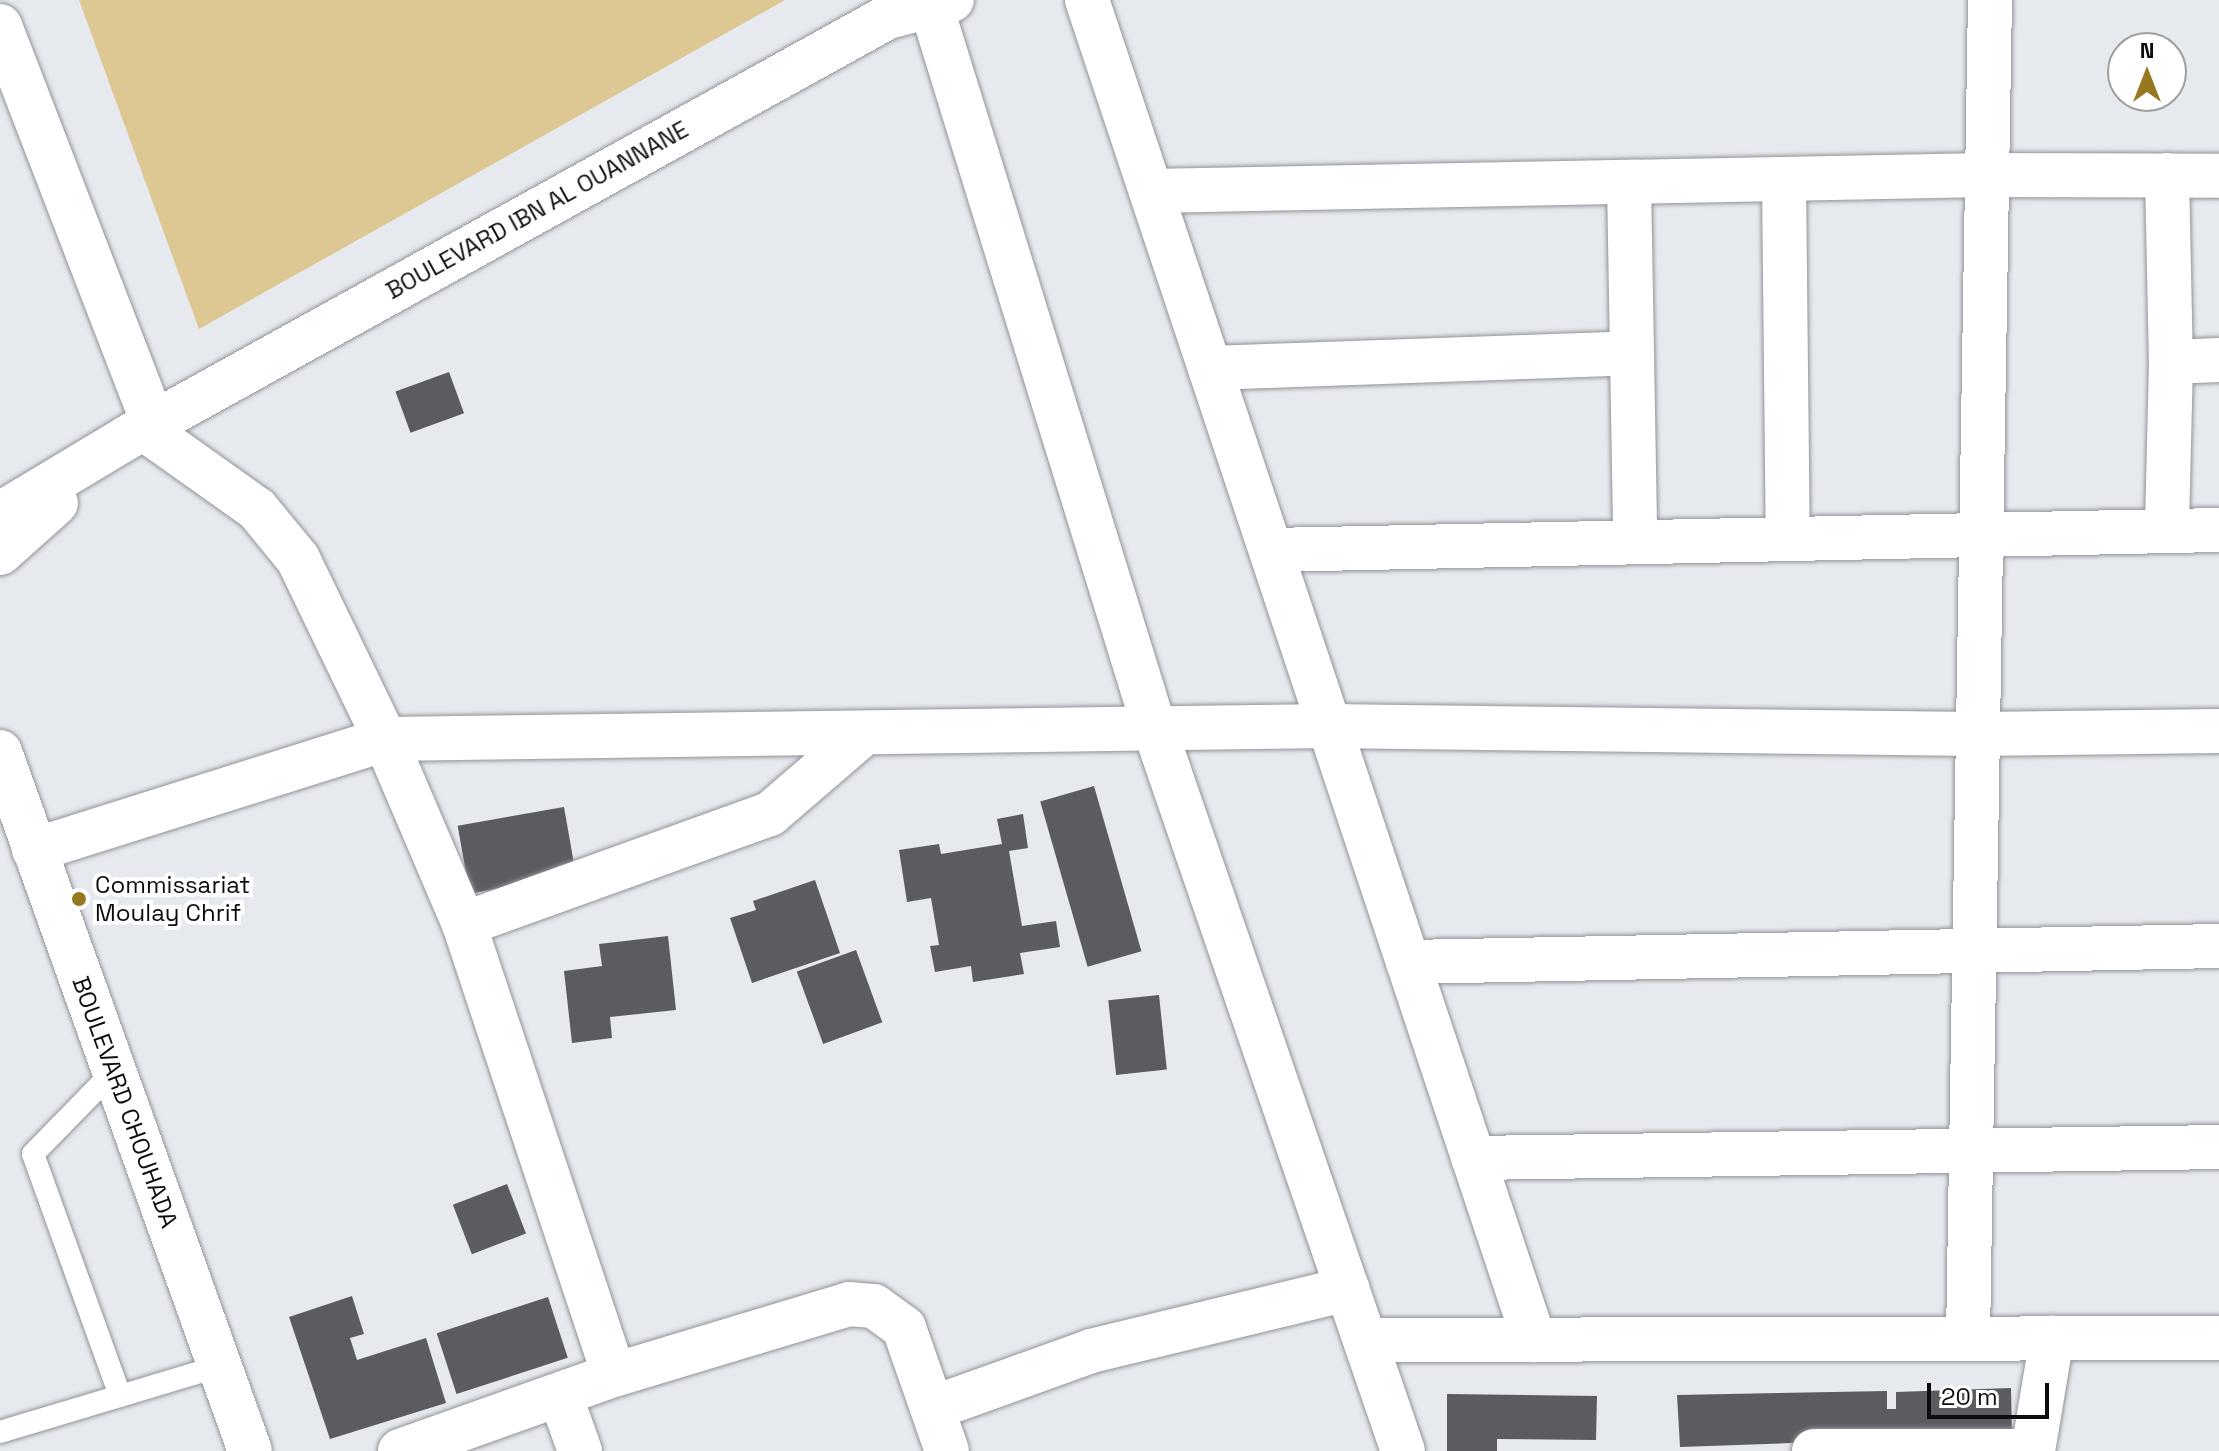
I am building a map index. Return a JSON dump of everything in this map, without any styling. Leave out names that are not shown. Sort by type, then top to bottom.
[{"type":"street","points":[[1087,0],[1534,1340]]},
{"type":"street","points":[[1968,1339],[1990,0]]},
{"type":"street","points":[[942,3],[1155,730],[1403,1451]]},
{"type":"street","name":"BOULEVARD IBN AL OUANNANE","points":[[0,514],[142,429],[888,17],[942,3]]},
{"type":"street","points":[[0,26],[142,429],[257,509],[298,559],[385,739],[464,924],[614,1375]]},
{"type":"street","points":[[1151,191],[1987,175],[2219,176]]},
{"type":"street","points":[[2167,175],[2171,362],[2167,531]]},
{"type":"street","points":[[1784,179],[1788,538]]},
{"type":"street","points":[[1629,182],[1635,542]]},
{"type":"street","points":[[1210,368],[1632,353]]},
{"type":"street","points":[[2171,362],[2219,360]]},
{"type":"street","name":"BOULEVARD IBN AL OUANNANE","points":[[0,553],[142,429]]},
{"type":"street","points":[[1271,550],[2219,530]]},
{"type":"street","points":[[34,850],[385,739],[1330,726],[1978,734],[2219,731]]},
{"type":"street","points":[[464,924],[770,814],[863,734]]},
{"type":"street","name":"BOULEVARD CHOUHADA","points":[[0,752],[250,1451]]},
{"type":"street","points":[[1408,962],[1975,948],[2219,946]]},
{"type":"street","points":[[1473,1158],[2219,1147]]},
{"type":"street","points":[[933,1408],[1091,1351],[1348,1289]]},
{"type":"street","points":[[400,1451],[614,1375],[849,1304],[874,1306],[904,1328],[947,1451]]},
{"type":"street","points":[[2033,1451],[2052,1338]]},
{"type":"street","points":[[1365,1340],[2219,1338]]},
{"type":"street","points":[[560,1395],[580,1451]]},
{"type":"street","points":[[1818,1451],[2019,1451]]},
{"type":"lane","points":[[114,1071],[33,1154],[120,1396]]},
{"type":"lane","points":[[0,1432],[220,1366]]},
{"type":"shaded area","points":[[79,0],[785,0],[199,329]]},
{"type":"building","points":[[449,372],[464,413],[410,433],[395,391]]},
{"type":"building","points":[[1094,786],[1141,951],[1088,967],[1040,801]]},
{"type":"building","points":[[564,807],[576,875],[470,894],[458,826]]},
{"type":"building","points":[[1023,814],[1028,848],[1009,851],[1022,926],[1056,921],[1060,947],[1020,953],[1024,974],[973,982],[971,966],[935,972],[930,946],[939,945],[931,898],[907,902],[899,850],[939,844],[941,854],[1002,844],[997,819]]},
{"type":"building","points":[[815,880],[840,953],[752,983],[730,918],[756,910],[753,901]]},
{"type":"building","points":[[668,936],[676,1010],[610,1017],[612,1038],[572,1043],[564,971],[602,966],[599,944]]},
{"type":"building","points":[[856,950],[882,1022],[823,1044],[797,972]]},
{"type":"building","points":[[1159,995],[1167,1070],[1116,1075],[1108,1000]]},
{"type":"building","points":[[507,1184],[526,1233],[472,1254],[453,1205]]},
{"type":"building","points":[[352,1296],[364,1334],[350,1338],[357,1360],[426,1338],[446,1403],[330,1439],[289,1317]]},
{"type":"building","points":[[548,1297],[568,1358],[457,1394],[437,1333]]},
{"type":"building","points":[[2011,1388],[2012,1435],[1680,1447],[1677,1395],[1887,1391],[1887,1409],[1896,1409],[1896,1392]]},
{"type":"building","points":[[1447,1394],[1597,1396],[1596,1440],[1497,1439],[1497,1451],[1447,1451]]},
{"type":"place","name":"Commissariat Moulay Chrif","points":[[79,899]]}]
